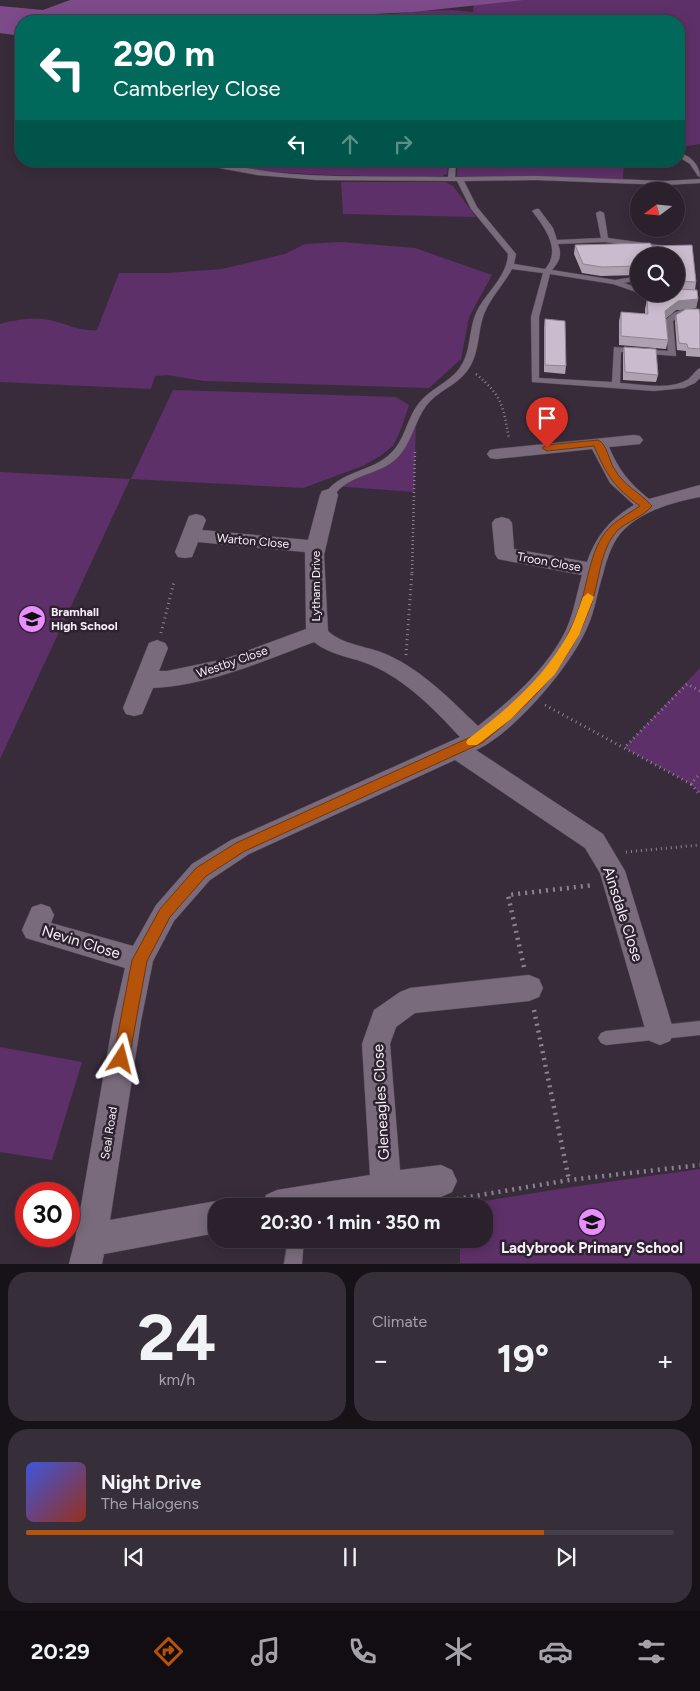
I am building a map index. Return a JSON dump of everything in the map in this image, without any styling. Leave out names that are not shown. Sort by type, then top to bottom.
[{"type":"street","points":[[504,453],[598,442],[634,440]]},
{"type":"street","points":[[598,442],[610,470],[624,489],[647,506]]},
{"type":"street","name":"Seal Road","points":[[88,1252],[127,1020],[140,960],[165,913],[201,872],[240,847],[467,745],[528,696],[551,671],[574,635],[587,603],[594,570],[602,548],[614,528],[647,506],[700,492]]},
{"type":"street","name":"Lytham Drive","points":[[329,495],[315,547],[317,633],[325,641],[380,660],[405,675],[447,709],[467,745]]},
{"type":"street","name":"Troon Close","points":[[502,524],[504,554],[594,570]]},
{"type":"street","name":"Warton Close","points":[[191,536],[315,547]]},
{"type":"street","name":"Westby Close","points":[[145,680],[188,677],[212,671],[317,633]]},
{"type":"street","points":[[134,708],[157,648]]},
{"type":"street","name":"Ainsdale Close","points":[[467,745],[594,841],[604,854],[612,871],[660,1032]]},
{"type":"street","name":"Nevin Close","points":[[42,915],[35,930],[140,960]]},
{"type":"street","name":"Gleneagles Close","points":[[386,1187],[376,1044],[384,1019],[410,1001],[529,988]]},
{"type":"street","points":[[331,1198],[386,1187],[441,1181]]},
{"type":"street","points":[[88,1252],[208,1219]]},
{"type":"lane","points":[[685,158],[692,163],[700,175]]},
{"type":"lane","points":[[219,167],[248,172],[318,178],[536,178],[666,183],[700,181]]},
{"type":"lane","points":[[451,179],[452,167]]},
{"type":"lane","points":[[329,495],[334,486],[395,455],[427,399],[456,377],[466,366],[473,348],[481,311],[511,266],[512,254],[476,210],[461,186],[460,179]]},
{"type":"lane","points":[[536,211],[549,228],[556,242],[557,252],[555,262],[547,271],[535,317],[534,380],[654,388],[688,384],[695,380],[700,371]]},
{"type":"lane","points":[[600,213],[605,240]]},
{"type":"lane","points":[[556,242],[605,240],[658,247]]},
{"type":"lane","points":[[511,266],[615,282],[630,288]]},
{"type":"lane","points":[[615,282],[630,280]]},
{"type":"lane","points":[[616,385],[617,350],[673,354],[670,321],[675,314],[686,311],[700,312]]},
{"type":"lane","points":[[606,1038],[700,1028]]},
{"type":"lane","points":[[293,1264],[295,1248]]},
{"type":"path","points":[[466,366],[487,383],[502,403],[505,428],[504,453]]},
{"type":"path","points":[[405,675],[412,560],[416,419]]},
{"type":"path","points":[[157,648],[174,582]]},
{"type":"path","points":[[624,748],[687,684],[700,690]]},
{"type":"path","points":[[528,696],[691,784],[700,795]]},
{"type":"path","points":[[691,784],[700,773]]},
{"type":"path","points":[[604,854],[700,845]]},
{"type":"path","points":[[441,1181],[445,1201],[569,1180],[700,1164]]},
{"type":"shaded area","points":[[70,0],[523,0],[414,12],[354,15],[15,15],[15,35],[0,33],[0,6],[43,10]]},
{"type":"shaded area","points":[[474,0],[700,0],[700,144],[685,146],[685,15],[386,15],[448,10],[473,12]]},
{"type":"shaded area","points":[[226,167],[448,167],[447,174],[442,176],[334,175]]},
{"type":"shaded area","points":[[458,167],[624,167],[623,179],[457,176]]},
{"type":"shaded area","points":[[341,182],[446,182],[453,186],[476,217],[343,214]]},
{"type":"shaded area","points":[[341,242],[415,248],[492,275],[469,317],[461,359],[429,388],[204,381],[167,375],[155,376],[151,389],[0,382],[0,324],[10,321],[43,319],[77,328],[97,330],[119,273],[168,273],[222,269],[285,254],[305,244]]},
{"type":"shaded area","points":[[173,390],[396,397],[409,405],[393,446],[363,466],[303,488],[131,479]]},
{"type":"shaded area","points":[[416,419],[414,492],[334,486],[386,461]]},
{"type":"shaded area","name":"Bramhall High School","points":[[0,472],[130,479],[0,759]]},
{"type":"shaded area","points":[[700,668],[699,793],[691,784],[624,748]]},
{"type":"shaded area","points":[[0,1047],[82,1062],[52,1160],[0,1152]]},
{"type":"shaded area","name":"Ladybrook Primary School","points":[[700,1169],[700,1263],[460,1263],[460,1248],[493,1248],[493,1200]]},
{"type":"building","points":[[650,243],[652,246],[692,245],[696,282],[685,281],[685,247],[630,247],[630,266],[602,267],[583,264],[575,245]]},
{"type":"building","points":[[685,289],[697,290],[698,299],[685,300]]},
{"type":"building","points":[[647,302],[677,302],[665,311],[668,340],[621,336],[621,312],[648,314]]},
{"type":"building","points":[[686,309],[699,309],[700,349],[688,348],[687,344],[679,343],[676,315]]},
{"type":"building","points":[[545,319],[565,321],[566,366],[545,365]]},
{"type":"building","points":[[624,347],[656,349],[658,375],[625,372]]},
{"type":"slow traffic","points":[[473,742],[507,716],[551,671],[574,635],[588,597]]},
{"type":"place","name":"Bramhall High School","points":[[32,619]]},
{"type":"place","name":"Ladybrook Primary School","points":[[592,1222]]},
{"type":"route","points":[[121,1059],[140,960],[165,913],[201,872],[240,847],[477,740],[507,716],[551,671],[574,635],[587,603],[594,570],[602,548],[614,528],[647,506],[624,489],[610,470],[598,442],[547,448]]}]
